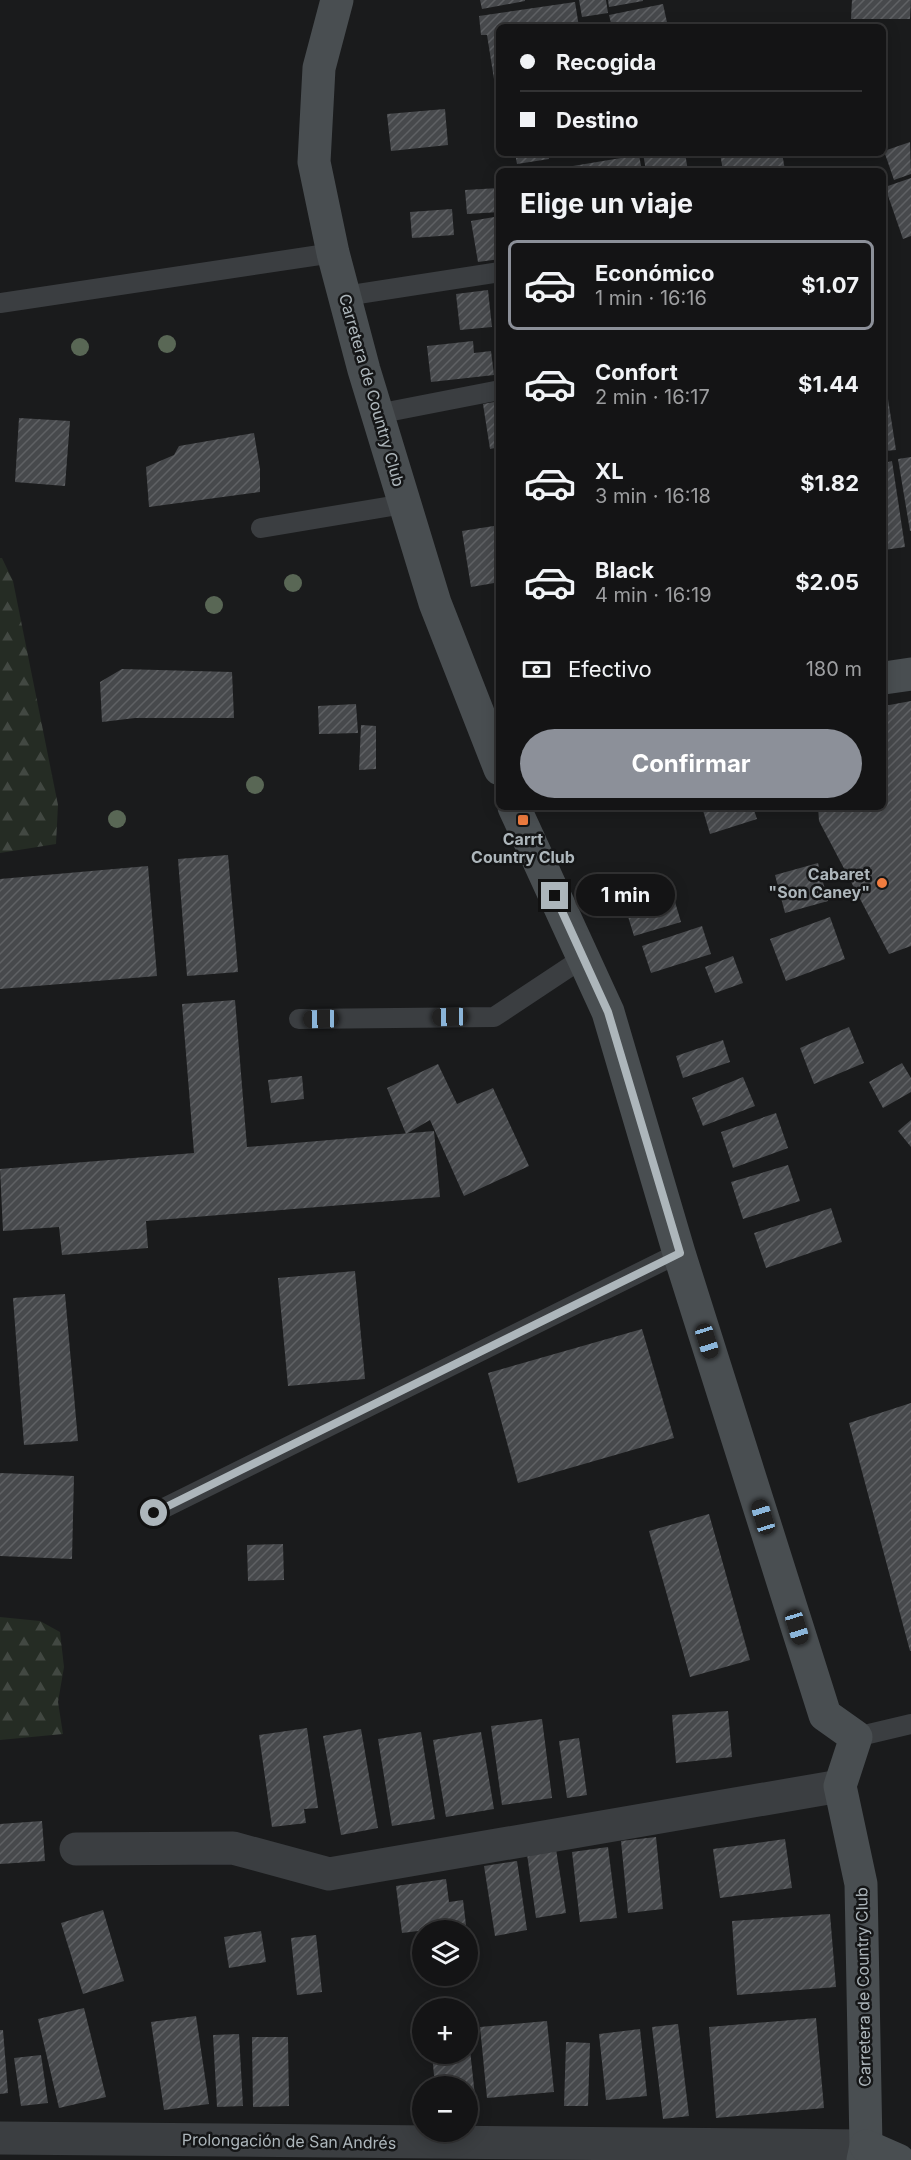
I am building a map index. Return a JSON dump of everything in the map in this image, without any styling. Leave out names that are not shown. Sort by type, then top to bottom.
[{"type":"street","name":"Carretera de Country Club","points":[[337,0],[319,68],[314,162],[333,253],[377,414],[435,603],[494,737]]},
{"type":"street","points":[[886,678],[911,674]]},
{"type":"street","points":[[76,1849],[233,1848],[329,1874],[840,1786],[856,1737],[825,1715],[680,1253],[608,1012],[515,810]]},
{"type":"street","name":"Carretera de Country Club","points":[[840,1786],[861,1884],[865,2153]]},
{"type":"street","name":"Prolongación de San Andrés","points":[[0,2138],[865,2153]]},
{"type":"street","points":[[865,2153],[898,2160]]},
{"type":"lane","points":[[0,303],[333,253]]},
{"type":"lane","points":[[345,296],[496,273]]},
{"type":"lane","points":[[377,414],[496,391]]},
{"type":"lane","points":[[261,528],[404,504]]},
{"type":"lane","points":[[299,1019],[494,1017],[583,958]]},
{"type":"lane","points":[[154,1513],[680,1253]]},
{"type":"lane","points":[[856,1737],[911,1724]]},
{"type":"green space","points":[[0,558],[13,581],[58,805],[56,844],[0,853]]},
{"type":"green space","points":[[0,1617],[40,1621],[60,1632],[64,1667],[58,1702],[63,1734],[0,1740]]},
{"type":"building","points":[[480,0],[525,0],[525,1],[482,9]]},
{"type":"building","points":[[579,0],[606,0],[608,13],[582,17]]},
{"type":"building","points":[[608,0],[643,0],[643,1],[609,7]]},
{"type":"building","points":[[852,0],[911,0],[910,19],[851,19]]},
{"type":"building","points":[[575,2],[579,24],[496,24],[496,79],[494,79],[487,35],[481,35],[479,16]]},
{"type":"building","points":[[663,4],[667,24],[611,24],[609,15]]},
{"type":"building","points":[[445,109],[448,145],[391,151],[387,114]]},
{"type":"building","points":[[910,142],[911,174],[894,180],[886,150]]},
{"type":"building","points":[[516,156],[548,156],[549,159],[517,164]]},
{"type":"building","points":[[639,156],[641,168],[567,168]]},
{"type":"building","points":[[644,156],[686,156],[688,168],[646,168]]},
{"type":"building","points":[[720,156],[783,156],[785,168],[722,168]]},
{"type":"building","points":[[911,178],[911,236],[903,239],[886,187]]},
{"type":"building","points":[[496,188],[496,212],[467,214],[465,190]]},
{"type":"building","points":[[452,209],[454,235],[412,238],[410,212]]},
{"type":"building","points":[[496,217],[496,260],[478,262],[471,221]]},
{"type":"building","points":[[488,290],[492,327],[460,330],[456,294]]},
{"type":"building","points":[[473,341],[474,353],[491,351],[494,375],[431,382],[427,346]]},
{"type":"building","points":[[886,386],[896,450],[886,451]]},
{"type":"building","points":[[496,402],[496,448],[490,449],[483,404]]},
{"type":"building","points":[[19,418],[70,421],[65,486],[15,482]]},
{"type":"building","points":[[254,433],[260,469],[260,492],[149,507],[146,467],[174,455],[179,446]]},
{"type":"building","points":[[911,457],[911,531],[910,531],[898,459]]},
{"type":"building","points":[[892,461],[905,547],[886,550],[886,462]]},
{"type":"building","points":[[496,526],[496,583],[471,587],[462,531]]},
{"type":"building","points":[[122,669],[232,672],[234,718],[135,718],[102,722],[100,682]]},
{"type":"building","name":"Cabaret \"Son Caney\"","points":[[911,701],[911,946],[889,954],[819,821],[818,810],[886,810],[886,706]]},
{"type":"building","points":[[356,704],[358,733],[319,734],[318,706]]},
{"type":"building","points":[[361,725],[376,726],[376,769],[359,770]]},
{"type":"building","points":[[703,810],[754,810],[757,819],[710,834]]},
{"type":"building","points":[[228,855],[238,972],[187,976],[178,859]]},
{"type":"building","points":[[818,863],[828,901],[785,913],[775,875]]},
{"type":"building","points":[[148,866],[157,976],[0,989],[0,879]]},
{"type":"building","points":[[669,882],[681,922],[634,936],[622,897]]},
{"type":"building","points":[[830,917],[845,959],[786,981],[770,939]]},
{"type":"building","points":[[702,926],[711,954],[651,973],[642,946]]},
{"type":"building","points":[[733,956],[743,983],[715,993],[705,967]]},
{"type":"building","points":[[235,1000],[247,1147],[434,1131],[440,1197],[146,1221],[148,1248],[62,1255],[59,1227],[3,1231],[0,1169],[194,1153],[182,1004]]},
{"type":"building","points":[[849,1027],[864,1063],[814,1084],[800,1048]]},
{"type":"building","points":[[723,1040],[730,1062],[683,1078],[676,1056]]},
{"type":"building","points":[[902,1063],[911,1078],[911,1092],[883,1108],[869,1082]]},
{"type":"building","points":[[438,1064],[457,1104],[493,1088],[529,1166],[464,1196],[430,1120],[406,1134],[387,1088]]},
{"type":"building","points":[[302,1076],[304,1099],[271,1103],[268,1080]]},
{"type":"building","points":[[743,1077],[755,1106],[703,1126],[692,1098]]},
{"type":"building","points":[[776,1113],[788,1148],[733,1168],[721,1132]]},
{"type":"building","points":[[911,1120],[911,1147],[898,1131]]},
{"type":"building","points":[[788,1165],[800,1201],[743,1219],[731,1182]]},
{"type":"building","points":[[831,1208],[842,1242],[766,1268],[754,1233]]},
{"type":"building","points":[[355,1271],[365,1379],[288,1386],[278,1278]]},
{"type":"building","points":[[65,1294],[78,1441],[24,1445],[13,1298]]},
{"type":"building","points":[[642,1329],[674,1438],[518,1483],[488,1373]]},
{"type":"building","points":[[911,1403],[911,1651],[910,1651],[849,1423]]},
{"type":"building","points":[[0,1473],[74,1476],[72,1559],[0,1556]]},
{"type":"building","points":[[709,1514],[750,1660],[690,1677],[649,1531]]},
{"type":"building","points":[[283,1544],[284,1580],[248,1581],[247,1545]]},
{"type":"building","points":[[728,1711],[732,1757],[676,1763],[672,1715]]},
{"type":"building","points":[[542,1719],[552,1798],[502,1805],[491,1726]]},
{"type":"building","points":[[307,1728],[318,1808],[304,1809],[306,1823],[272,1827],[259,1735]]},
{"type":"building","points":[[361,1729],[378,1828],[341,1835],[323,1736]]},
{"type":"building","points":[[421,1732],[435,1819],[392,1826],[378,1739]]},
{"type":"building","points":[[481,1732],[494,1809],[446,1817],[433,1740]]},
{"type":"building","points":[[579,1738],[587,1795],[567,1798],[559,1741]]},
{"type":"building","points":[[42,1821],[45,1861],[0,1864],[0,1824]]},
{"type":"building","points":[[656,1837],[663,1909],[628,1913],[621,1841]]},
{"type":"building","points":[[785,1839],[792,1888],[720,1898],[713,1849]]},
{"type":"building","points":[[608,1847],[617,1918],[580,1922],[572,1852]]},
{"type":"building","points":[[556,1849],[566,1913],[536,1918],[527,1854]]},
{"type":"building","points":[[517,1861],[527,1930],[495,1936],[484,1866]]},
{"type":"building","points":[[446,1879],[449,1902],[463,1900],[465,1920],[412,1920],[412,1932],[402,1933],[396,1886]]},
{"type":"building","points":[[103,1910],[124,1981],[83,1994],[61,1923]]},
{"type":"building","points":[[830,1914],[836,1987],[737,1995],[732,1921]]},
{"type":"building","points":[[261,1931],[266,1962],[229,1968],[224,1937]]},
{"type":"building","points":[[316,1935],[322,1992],[297,1995],[291,1938]]},
{"type":"building","points":[[84,2008],[106,2097],[59,2108],[38,2019]]},
{"type":"building","points":[[196,2016],[209,2104],[164,2110],[151,2022]]},
{"type":"building","points":[[816,2018],[824,2108],[716,2118],[709,2027]]},
{"type":"building","points":[[547,2021],[554,2092],[487,2098],[480,2027]]},
{"type":"building","points":[[678,2024],[689,2116],[663,2119],[652,2027]]},
{"type":"building","points":[[640,2029],[647,2096],[606,2100],[599,2034]]},
{"type":"building","points":[[0,2030],[3,2030],[8,2093],[0,2094]]},
{"type":"building","points":[[239,2034],[243,2106],[217,2107],[213,2035]]},
{"type":"building","points":[[252,2037],[288,2037],[289,2106],[253,2107]]},
{"type":"building","points":[[566,2042],[590,2043],[588,2106],[564,2106]]},
{"type":"building","points":[[41,2055],[48,2103],[21,2106],[14,2058]]},
{"type":"building","points":[[433,2064],[472,2064],[473,2076],[434,2076]]},
{"type":"place","name":"Carrt Country Club","points":[[523,820]]},
{"type":"place","name":"Cabaret \"Son Caney\"","points":[[882,883]]},
{"type":"route","points":[[154,1513],[680,1253],[608,1012],[555,896]]}]
